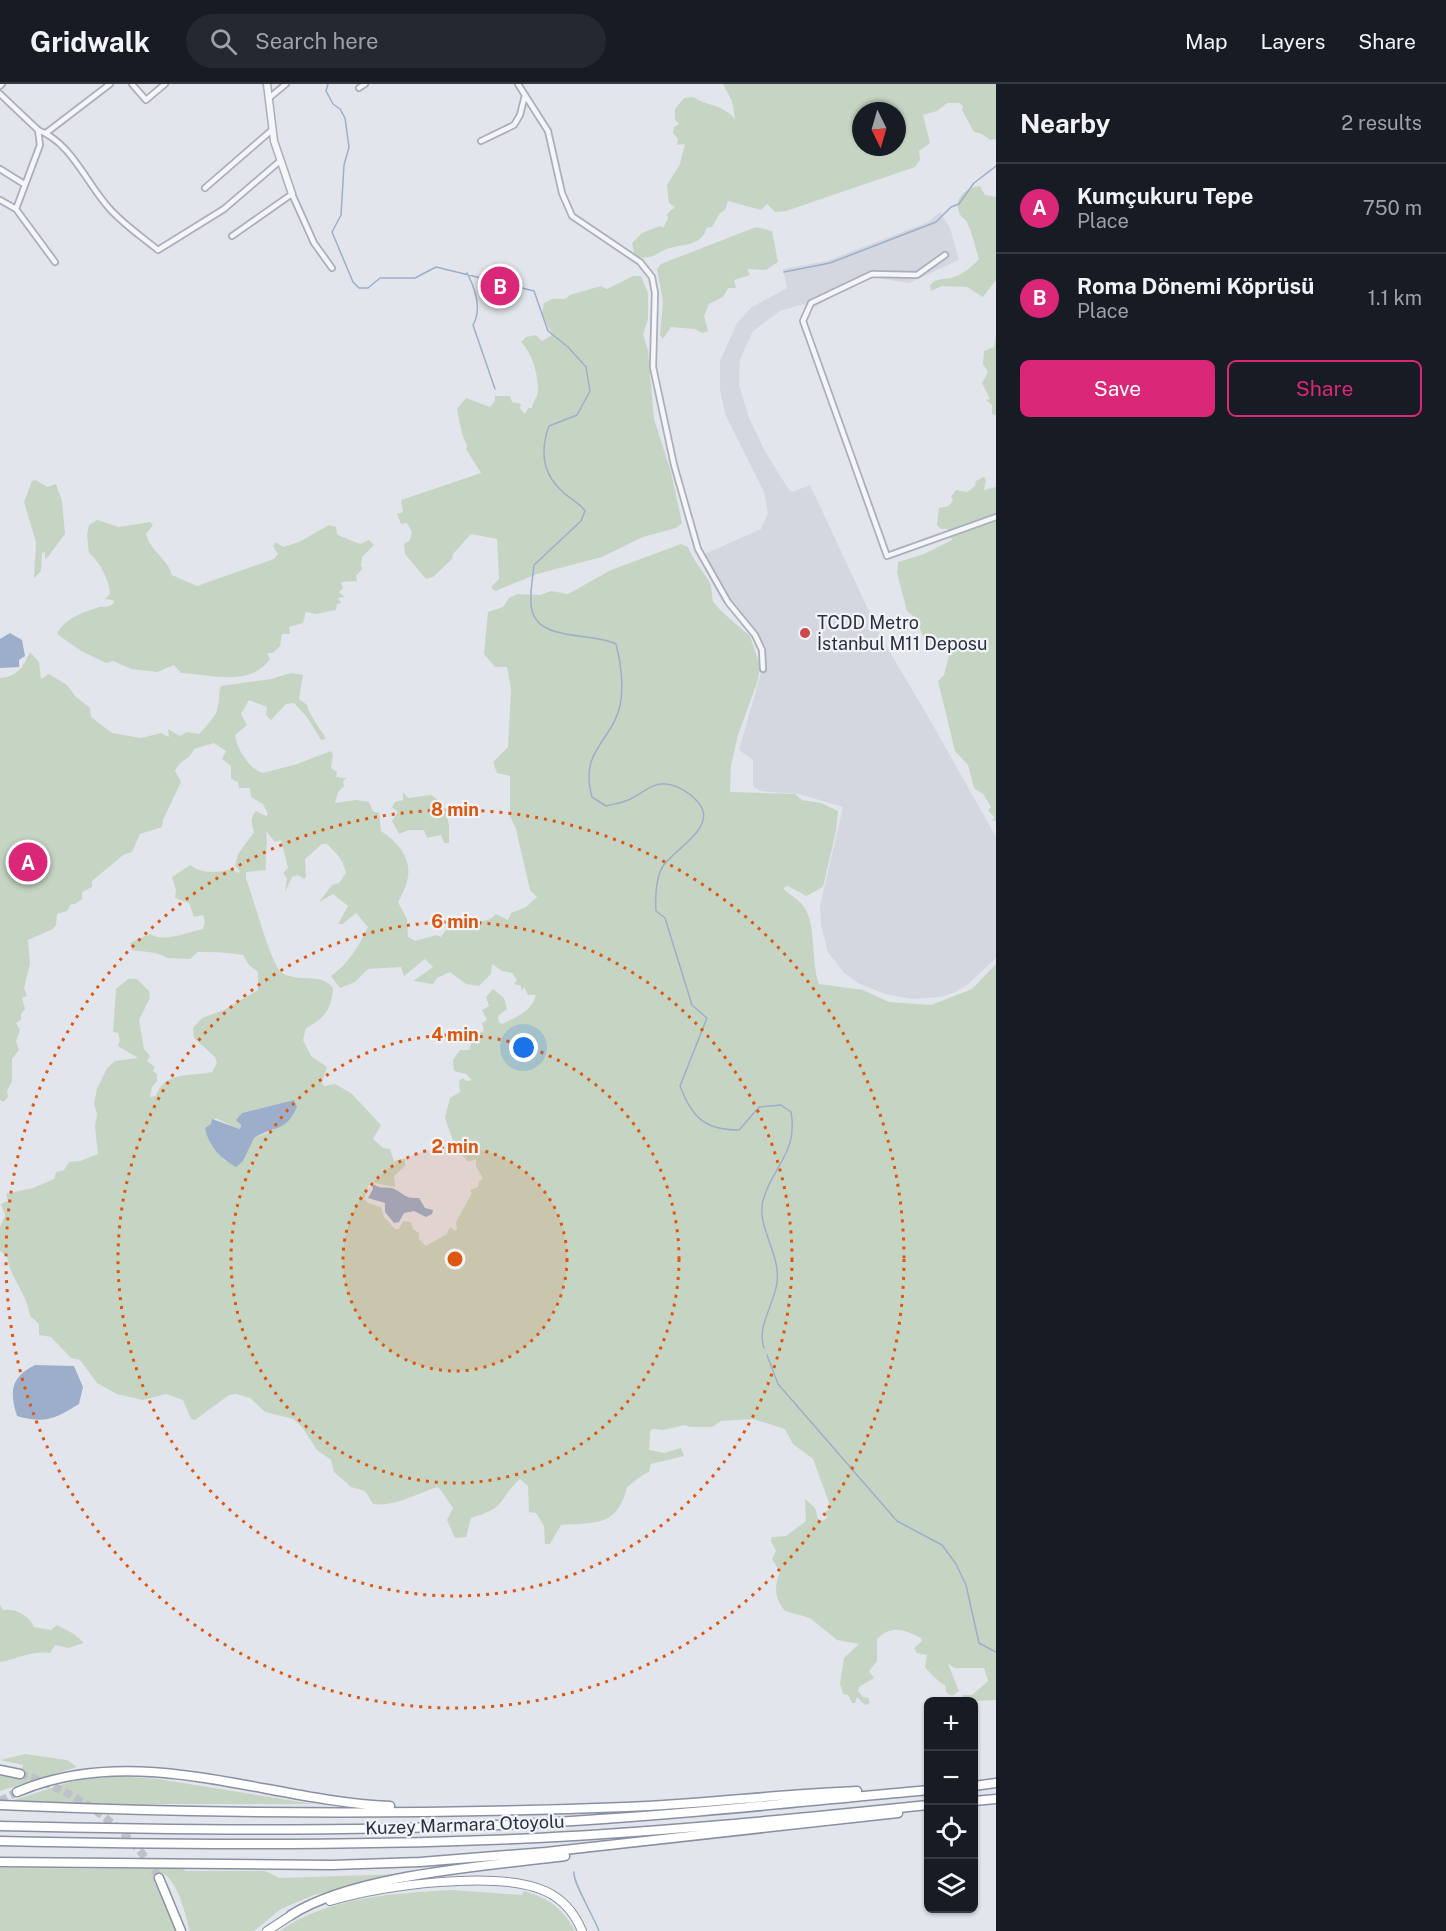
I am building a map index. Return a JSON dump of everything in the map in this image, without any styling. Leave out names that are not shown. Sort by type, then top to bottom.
[{"type":"highway","points":[[0,1770],[20,1774]]},
{"type":"highway","points":[[17,1792],[73,1775],[125,1770],[369,1805],[536,1805],[570,1809]]},
{"type":"highway","points":[[978,1785],[996,1783]]},
{"type":"highway","name":"Kuzey Marmara Otoyolu","points":[[0,1826],[313,1830],[463,1826],[621,1817],[924,1790]]},
{"type":"highway","points":[[0,1805],[400,1812],[570,1809],[682,1804],[828,1792],[910,1792]]},
{"type":"highway","points":[[978,1801],[996,1799]]},
{"type":"highway","points":[[0,1862],[332,1865],[394,1863],[535,1853],[687,1835],[867,1818],[924,1805]]},
{"type":"highway","name":"Kuzey Marmara Otoyolu","points":[[0,1841],[317,1845],[516,1839],[924,1805]]},
{"type":"highway","points":[[267,1931],[291,1915],[328,1897],[410,1877],[577,1854],[687,1835]]},
{"type":"highway","points":[[159,1878],[181,1931]]},
{"type":"highway","points":[[291,1915],[333,1900],[390,1887],[438,1882],[487,1882],[544,1890],[570,1909],[582,1931]]},
{"type":"street","points":[[46,133],[110,84]]},
{"type":"street","points":[[132,84],[146,100],[165,84]]},
{"type":"street","points":[[267,84],[280,161],[314,243],[332,268]]},
{"type":"street","points":[[269,98],[286,84]]},
{"type":"street","points":[[358,88],[365,84]]},
{"type":"street","points":[[518,84],[548,130],[562,193],[572,216],[640,262],[652,277],[655,293],[653,366],[674,465],[698,549],[728,602],[755,635],[762,650],[763,669]]},
{"type":"street","points":[[0,94],[38,130],[46,133],[67,152],[109,209],[158,250],[224,209],[280,161]]},
{"type":"street","points":[[481,141],[514,124],[520,115],[525,94]]},
{"type":"street","points":[[205,188],[273,129]]},
{"type":"street","points":[[16,209],[40,145],[38,130]]},
{"type":"street","points":[[0,169],[24,184]]},
{"type":"street","points":[[232,236],[292,194]]},
{"type":"street","points":[[0,200],[16,209],[55,262]]},
{"type":"street","points":[[945,255],[917,275],[872,274],[836,290],[811,303],[803,321],[887,556],[996,517]]},
{"type":"shaded area","points":[[940,212],[950,228],[959,260],[909,283],[871,277],[858,281],[815,307],[804,304],[780,311],[753,331],[740,359],[739,385],[749,418],[766,453],[789,490],[792,492],[810,485],[882,639],[996,837],[996,958],[967,985],[955,992],[941,997],[912,999],[885,994],[858,983],[844,973],[828,952],[821,925],[820,906],[843,807],[799,794],[760,791],[753,786],[753,760],[739,750],[761,673],[759,652],[751,635],[721,599],[698,557],[761,529],[768,513],[764,492],[725,414],[720,389],[720,361],[737,323],[752,307],[787,288],[783,269],[827,261],[928,222]]},
{"type":"green space","points":[[723,84],[996,84],[996,139],[990,140],[974,132],[962,110],[963,106],[959,103],[947,103],[937,111],[923,115],[930,143],[919,151],[920,160],[915,167],[786,211],[775,212],[767,204],[761,210],[728,201],[725,210],[720,213],[712,227],[707,228],[701,238],[652,256],[638,257],[634,253],[632,243],[642,233],[660,226],[663,228],[668,219],[667,214],[675,207],[669,203],[667,185],[680,164],[685,144],[677,145],[678,139],[673,133],[674,127],[679,124],[675,119],[675,109],[684,98],[693,97],[725,110],[735,119],[732,101]]},
{"type":"green space","points":[[980,186],[985,195],[996,197],[996,280],[983,297],[967,287],[942,286],[931,291],[930,285],[933,282],[961,274],[979,259],[971,232],[958,210],[958,205],[965,192]]},
{"type":"green space","points":[[756,227],[772,231],[778,262],[766,270],[747,269],[750,275],[734,280],[736,288],[728,288],[723,297],[709,304],[704,316],[708,331],[702,333],[695,329],[671,327],[663,339],[660,335],[663,301],[657,269],[661,264]]},
{"type":"green space","points":[[633,276],[641,276],[648,293],[648,319],[643,335],[648,350],[654,419],[671,472],[682,523],[676,528],[643,537],[602,557],[537,574],[495,591],[491,587],[499,579],[497,539],[471,534],[453,554],[452,559],[433,577],[426,579],[405,554],[404,544],[410,540],[412,532],[407,523],[401,524],[397,514],[403,512],[401,500],[481,473],[466,449],[467,445],[462,434],[457,409],[466,398],[490,407],[495,401],[495,396],[510,396],[512,402],[521,404],[520,408],[525,414],[528,408],[532,408],[538,393],[538,384],[536,370],[521,342],[526,337],[536,335],[542,341],[552,335],[542,314],[544,303],[552,299],[565,299],[570,295],[601,286],[607,289]]},
{"type":"green space","points":[[996,336],[996,415],[992,414],[992,405],[986,400],[990,399],[982,383],[988,372],[983,364],[984,351],[994,347]]},
{"type":"green space","points":[[984,477],[986,480],[984,490],[996,487],[996,821],[991,820],[995,818],[988,810],[991,807],[983,794],[974,788],[968,765],[955,751],[938,681],[944,675],[950,651],[934,645],[926,646],[917,619],[907,611],[897,573],[898,562],[924,554],[952,540],[948,529],[941,529],[937,525],[939,508],[949,506],[956,490],[967,492],[975,486],[976,481]]},
{"type":"green space","points":[[36,480],[47,487],[56,484],[62,501],[65,534],[47,558],[45,559],[45,552],[42,553],[41,571],[34,578],[36,542],[24,502],[32,481]]},
{"type":"green space","points":[[97,520],[119,527],[150,522],[153,525],[146,534],[148,540],[167,564],[172,575],[197,586],[274,559],[278,554],[273,546],[276,542],[283,547],[299,542],[329,525],[336,527],[337,534],[340,536],[360,544],[369,540],[374,545],[362,557],[361,566],[363,568],[356,576],[357,581],[341,582],[343,588],[339,592],[345,597],[338,598],[341,603],[337,604],[336,610],[316,614],[306,612],[303,623],[289,627],[290,634],[282,634],[280,646],[273,653],[267,653],[270,659],[252,674],[216,677],[181,673],[174,665],[157,672],[131,669],[113,661],[106,663],[81,651],[57,634],[64,624],[74,617],[114,603],[113,600],[105,599],[110,594],[106,578],[89,553],[87,535],[89,525]]},
{"type":"green space","points":[[681,544],[688,547],[710,583],[715,604],[750,636],[760,666],[758,680],[738,735],[731,766],[730,792],[795,794],[802,800],[821,803],[838,811],[836,831],[823,887],[806,896],[788,886],[783,888],[801,903],[810,920],[819,984],[863,990],[889,1002],[931,1005],[972,989],[996,964],[996,1700],[978,1701],[978,1697],[963,1697],[962,1695],[972,1695],[988,1681],[984,1668],[955,1668],[948,1664],[959,1691],[952,1696],[946,1692],[945,1685],[925,1667],[927,1655],[917,1653],[914,1648],[922,1641],[921,1638],[899,1630],[888,1631],[877,1639],[877,1661],[869,1671],[874,1678],[859,1687],[858,1691],[863,1697],[868,1698],[870,1703],[865,1705],[857,1697],[855,1703],[852,1703],[848,1695],[843,1694],[840,1684],[844,1658],[859,1644],[837,1640],[810,1618],[785,1611],[777,1597],[776,1588],[780,1572],[772,1559],[776,1551],[771,1541],[772,1537],[786,1536],[806,1521],[805,1499],[815,1508],[818,1519],[822,1521],[827,1518],[825,1512],[831,1508],[813,1459],[793,1444],[785,1429],[753,1419],[721,1421],[712,1427],[685,1425],[663,1430],[653,1429],[650,1431],[649,1450],[664,1453],[681,1448],[684,1456],[651,1464],[649,1472],[627,1487],[623,1500],[611,1516],[594,1522],[561,1525],[550,1544],[545,1544],[544,1526],[536,1513],[529,1512],[528,1486],[520,1479],[497,1507],[471,1518],[466,1537],[455,1538],[447,1520],[453,1508],[440,1489],[437,1487],[389,1504],[373,1504],[365,1491],[351,1487],[334,1472],[331,1460],[317,1450],[302,1427],[293,1419],[265,1412],[250,1398],[236,1394],[229,1395],[195,1420],[191,1419],[183,1400],[166,1394],[143,1400],[117,1394],[97,1383],[80,1360],[71,1358],[51,1337],[39,1335],[39,1324],[30,1316],[29,1308],[11,1271],[7,1256],[0,1251],[0,1227],[5,1215],[1,1204],[8,1201],[6,1194],[33,1188],[54,1179],[56,1172],[64,1170],[69,1162],[80,1161],[98,1154],[95,1127],[97,1114],[94,1103],[97,1089],[107,1068],[115,1061],[138,1058],[118,1046],[120,1040],[118,1033],[113,1032],[116,989],[128,979],[137,979],[149,991],[150,998],[139,1020],[144,1049],[150,1056],[147,1061],[155,1067],[153,1071],[157,1074],[157,1081],[152,1087],[150,1097],[156,1096],[160,1088],[172,1078],[212,1072],[217,1063],[215,1057],[194,1038],[193,1028],[202,1018],[224,1010],[258,990],[258,972],[249,965],[243,955],[198,952],[190,959],[168,958],[156,953],[132,950],[130,943],[150,934],[169,937],[203,929],[205,922],[203,915],[194,917],[189,903],[175,898],[176,890],[172,877],[190,865],[204,871],[215,872],[231,869],[238,873],[240,871],[235,866],[238,854],[254,832],[252,817],[256,811],[266,816],[268,814],[263,804],[251,797],[250,788],[239,788],[238,782],[231,779],[231,766],[222,759],[226,751],[214,743],[194,749],[190,756],[179,764],[175,771],[181,782],[163,820],[162,827],[140,834],[132,852],[123,855],[92,881],[92,887],[82,892],[82,899],[71,904],[67,911],[57,914],[56,925],[53,929],[28,940],[30,964],[24,988],[27,996],[22,998],[25,1009],[21,1014],[21,1020],[16,1023],[20,1030],[16,1041],[19,1050],[12,1059],[12,1081],[7,1091],[8,1097],[3,1102],[0,1100],[0,678],[16,673],[23,666],[30,652],[39,662],[41,679],[49,674],[67,685],[75,696],[90,708],[91,717],[112,733],[141,738],[161,733],[169,737],[168,729],[180,736],[187,732],[199,734],[216,713],[221,686],[271,679],[291,673],[303,675],[299,699],[307,705],[326,739],[321,740],[307,717],[294,703],[286,704],[271,720],[266,715],[267,707],[249,700],[241,714],[247,725],[235,735],[241,752],[253,767],[263,773],[297,764],[331,751],[333,755],[331,768],[337,772],[336,777],[347,778],[343,781],[344,786],[338,792],[335,803],[356,800],[369,802],[373,811],[379,813],[381,831],[391,838],[404,854],[407,862],[407,880],[398,902],[407,919],[408,937],[415,941],[436,935],[441,937],[448,927],[466,918],[486,921],[496,914],[508,920],[511,913],[526,907],[537,897],[530,890],[516,829],[510,816],[510,776],[497,773],[493,762],[508,747],[511,689],[507,667],[495,667],[484,654],[488,612],[503,607],[509,598],[517,594],[540,595],[551,591],[568,594],[611,570]],"holes":[[[266,831],[275,842],[281,840],[288,868],[283,873],[287,878],[285,892],[292,877],[298,875],[304,879],[306,877],[305,859],[322,844],[327,844],[343,864],[346,873],[339,883],[332,885],[319,902],[333,894],[348,906],[338,924],[343,924],[356,913],[368,927],[353,954],[331,976],[340,988],[355,982],[368,969],[401,967],[404,976],[425,959],[433,967],[413,981],[433,984],[437,978],[450,972],[466,984],[479,986],[491,974],[492,964],[502,971],[512,973],[517,980],[514,984],[521,986],[521,991],[524,987],[528,995],[536,995],[527,1010],[502,1024],[498,1016],[507,1009],[504,998],[493,989],[486,997],[489,1006],[482,1010],[487,1020],[482,1023],[484,1031],[474,1035],[469,1050],[460,1050],[453,1060],[454,1071],[466,1074],[472,1080],[466,1081],[463,1078],[459,1081],[460,1092],[450,1098],[445,1118],[455,1146],[468,1162],[476,1159],[476,1166],[483,1179],[479,1181],[478,1187],[470,1190],[472,1193],[456,1222],[457,1229],[455,1231],[450,1227],[447,1234],[426,1246],[419,1239],[419,1233],[413,1229],[411,1222],[403,1221],[399,1229],[395,1229],[384,1217],[381,1207],[368,1203],[364,1199],[370,1182],[395,1187],[394,1176],[405,1166],[405,1158],[394,1161],[390,1149],[383,1148],[373,1139],[381,1125],[351,1093],[335,1084],[324,1086],[322,1083],[327,1067],[311,1056],[303,1040],[306,1028],[318,1021],[329,1008],[333,988],[323,980],[288,976],[282,973],[273,958],[246,879],[246,872],[266,870]],[[294,1100],[272,1131],[253,1138],[243,1161],[225,1161],[211,1145],[207,1135],[215,1118],[240,1129],[242,1113]]]},
{"type":"green space","points":[[403,792],[408,798],[431,795],[443,803],[449,825],[449,843],[444,843],[441,835],[427,838],[424,830],[409,830],[399,834],[392,821],[398,812],[392,807],[395,802],[403,800]]},
{"type":"green space","points":[[0,1605],[3,1610],[22,1613],[34,1627],[51,1630],[57,1625],[74,1634],[84,1643],[68,1648],[55,1645],[50,1653],[31,1654],[0,1662]]},
{"type":"green space","points":[[25,1754],[67,1760],[77,1767],[0,1791],[0,1775],[19,1779],[23,1765],[0,1760]]},
{"type":"green space","points":[[115,1776],[158,1779],[313,1804],[114,1804],[11,1801],[73,1781]]},
{"type":"green space","points":[[0,1868],[265,1871],[279,1878],[400,1874],[314,1895],[281,1909],[254,1931],[190,1931],[178,1892],[164,1874],[154,1881],[176,1931],[0,1931]]},
{"type":"green space","points":[[452,1890],[522,1895],[524,1891],[533,1894],[560,1910],[575,1931],[280,1931],[319,1911],[340,1904],[385,1895]]},
{"type":"water","points":[[10,633],[22,640],[25,656],[19,660],[19,667],[0,668],[0,639]]},
{"type":"water","points":[[294,1100],[297,1107],[288,1121],[254,1138],[243,1161],[236,1167],[220,1156],[209,1141],[205,1128],[211,1124],[212,1119],[240,1129],[241,1125],[236,1120],[242,1113]]},
{"type":"water","points":[[372,1184],[395,1189],[409,1197],[419,1198],[425,1208],[433,1210],[432,1214],[426,1217],[414,1211],[404,1213],[399,1222],[394,1223],[385,1212],[385,1203],[368,1198],[373,1189]]},
{"type":"water","points":[[35,1365],[74,1366],[83,1387],[79,1404],[49,1419],[35,1420],[17,1416],[13,1399],[14,1386],[21,1375]]},
{"type":"waterway","points":[[328,84],[326,91],[345,118],[349,147],[344,165],[341,215],[332,232],[353,282],[359,288],[368,288],[380,278],[415,278],[436,267],[534,291],[548,331],[568,347],[586,367],[590,391],[577,415],[549,426],[544,444],[545,462],[551,478],[585,511],[581,521],[534,565],[531,603],[534,616],[541,625],[552,631],[616,644],[621,675],[620,706],[616,719],[593,757],[589,781],[592,797],[606,806],[626,801],[656,785],[666,784],[687,792],[703,810],[700,828],[663,866],[656,888],[656,911],[665,918],[692,1005],[707,1018],[680,1086],[689,1106],[701,1120],[708,1124],[739,1130],[759,1107],[781,1105],[791,1112],[791,1137],[788,1147],[769,1185],[762,1207],[762,1218],[777,1271],[776,1290],[762,1332],[764,1348]]},
{"type":"waterway","points":[[784,272],[830,263],[936,222],[951,207],[959,204],[974,183],[996,166]]},
{"type":"waterway","points":[[467,273],[473,285],[477,305],[473,325],[495,389]]},
{"type":"waterway","points":[[767,1355],[778,1384],[897,1521],[942,1545],[956,1564],[966,1585],[979,1643],[996,1652]]},
{"type":"waterway","points":[[574,1872],[576,1883],[599,1931]]},
{"type":"tunnel","points":[[20,1774],[61,1790],[99,1813],[133,1843],[159,1878]]},
{"type":"tunnel","points":[[0,1801],[17,1792]]},
{"type":"place","name":"Roma Dönemi Köprüsü","points":[[500,286]]},
{"type":"place","name":"TCDD Metro İstanbul M11 Deposu","points":[[805,633]]},
{"type":"place","name":"Kumçukuru Tepe","points":[[28,862]]}]
